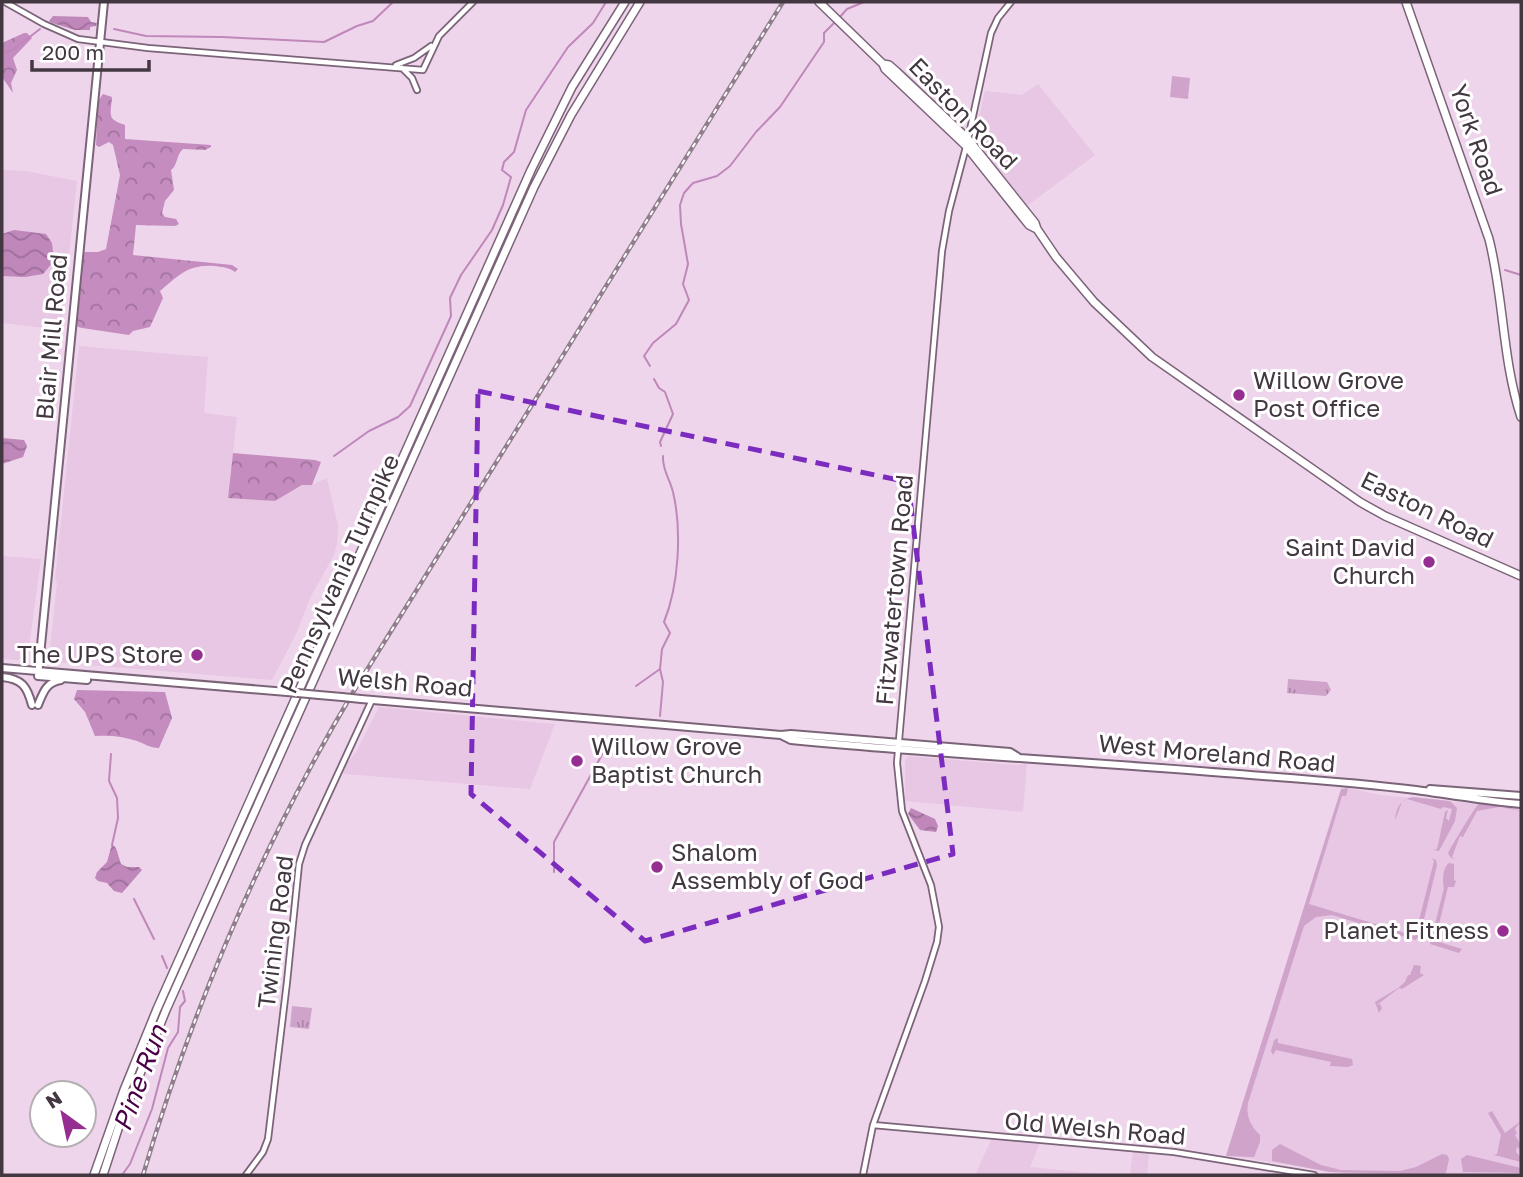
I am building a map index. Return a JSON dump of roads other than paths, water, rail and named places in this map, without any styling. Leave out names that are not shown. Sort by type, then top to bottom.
[{"type":"highway","name":"Pennsylvania Turnpike","points":[[94,1175],[124,1090],[157,1009],[531,170],[572,87],[625,2]]},
{"type":"highway","name":"Pennsylvania Turnpike","points":[[103,1175],[120,1123],[166,1010],[529,200],[571,115],[640,2]]},
{"type":"highway","name":"Easton Road","points":[[819,2],[885,69],[967,143],[1029,225],[1037,229],[1056,257],[1105,315],[1163,365],[1360,502],[1385,516],[1521,576]]},
{"type":"highway","name":"York Road","points":[[1406,2],[1490,242],[1506,355],[1521,417]]},
{"type":"main road","name":"Blair Mill Road","points":[[38,674],[104,2]]},
{"type":"main road","name":"Welsh Road","points":[[2,672],[137,680],[627,722]]},
{"type":"main road","points":[[2,672],[25,684],[35,705],[52,682],[78,679]]},
{"type":"main road","name":"Welsh Road","points":[[38,674],[123,682],[137,680]]},
{"type":"main road","name":"West Moreland Road","points":[[627,722],[781,735],[790,740],[898,747],[976,756],[1521,796]]},
{"type":"main road","name":"West Moreland Road","points":[[1414,790],[1521,804]]},
{"type":"street","points":[[5,2],[68,35],[100,43],[423,69],[435,43],[473,2]]},
{"type":"street","name":"Fitzwatertown Road","points":[[863,1175],[873,1125],[925,981],[939,927],[931,885],[902,811],[898,747],[942,251],[991,33],[998,18],[1011,2]]},
{"type":"street","points":[[391,67],[414,58],[435,43]]},
{"type":"street","points":[[401,68],[409,75],[417,90]]},
{"type":"street","name":"Twining Road","points":[[246,1175],[263,1152],[268,1139],[301,855],[372,700]]},
{"type":"street","name":"Old Welsh Road","points":[[873,1125],[1174,1152],[1314,1175]]},
{"type":"water","points":[[53,16],[88,17],[91,22],[97,23],[96,26],[90,27],[90,30],[75,30],[52,23],[49,21]]},
{"type":"water","points":[[14,230],[46,234],[52,243],[54,261],[43,274],[25,277],[2,276],[2,234]]},
{"type":"water","points":[[2,438],[24,440],[27,446],[23,457],[2,464]]},
{"type":"water","points":[[911,808],[935,819],[938,826],[936,832],[920,830],[908,814]]},
{"type":"water","points":[[112,844],[121,864],[142,870],[122,893],[114,891],[107,883],[95,878],[107,862]]},
{"type":"waterway","points":[[114,29],[146,36],[324,42],[373,21],[393,2]]},
{"type":"waterway","points":[[334,456],[369,431],[398,417],[410,406],[451,316],[450,298],[461,275],[492,230],[503,205],[511,177],[502,170],[504,162],[514,152],[526,110],[568,47],[593,23],[606,2]]},
{"type":"waterway","points":[[839,18],[847,9],[864,2]]},
{"type":"waterway","points":[[650,366],[644,356],[653,343],[676,324],[689,300],[683,284],[688,264],[681,224],[680,205],[684,193],[693,183],[717,176],[730,166],[756,132],[780,107],[824,42],[824,33],[835,22]]},
{"type":"waterway","points":[[2,54],[14,49],[40,29]]},
{"type":"waterway","points":[[1505,270],[1521,275]]},
{"type":"waterway","points":[[654,379],[665,392],[673,414],[660,442],[661,446]]},
{"type":"waterway","points":[[636,686],[660,669],[662,649],[670,633],[664,622],[676,575],[678,523],[663,456]]},
{"type":"waterway","points":[[660,669],[663,682],[660,716]]},
{"type":"waterway","points":[[554,872],[554,842],[604,751]]},
{"type":"waterway","name":"Pine Run","points":[[111,754],[109,781],[117,798],[118,818],[112,845]]},
{"type":"waterway","name":"Pine Run","points":[[134,899],[154,939]]},
{"type":"waterway","name":"Pine Run","points":[[162,956],[167,968]]},
{"type":"waterway","name":"Pine Run","points":[[122,1175],[130,1164],[152,1109],[168,1048],[178,1032],[180,1007],[185,1001],[183,991]]},
{"type":"railway","points":[[143,1175],[184,1049],[208,987],[261,865],[322,747],[355,689],[783,2]]},
{"type":"place","name":"Willow Grove Post Office","points":[[1239,395]]},
{"type":"place","name":"Saint David Church","points":[[1429,562]]},
{"type":"place","name":"The UPS Store","points":[[197,655]]},
{"type":"place","name":"Willow Grove Baptist Church","points":[[577,761]]},
{"type":"place","name":"Shalom Assembly of God","points":[[657,867]]},
{"type":"place","name":"Planet Fitness","points":[[1503,931]]}]
